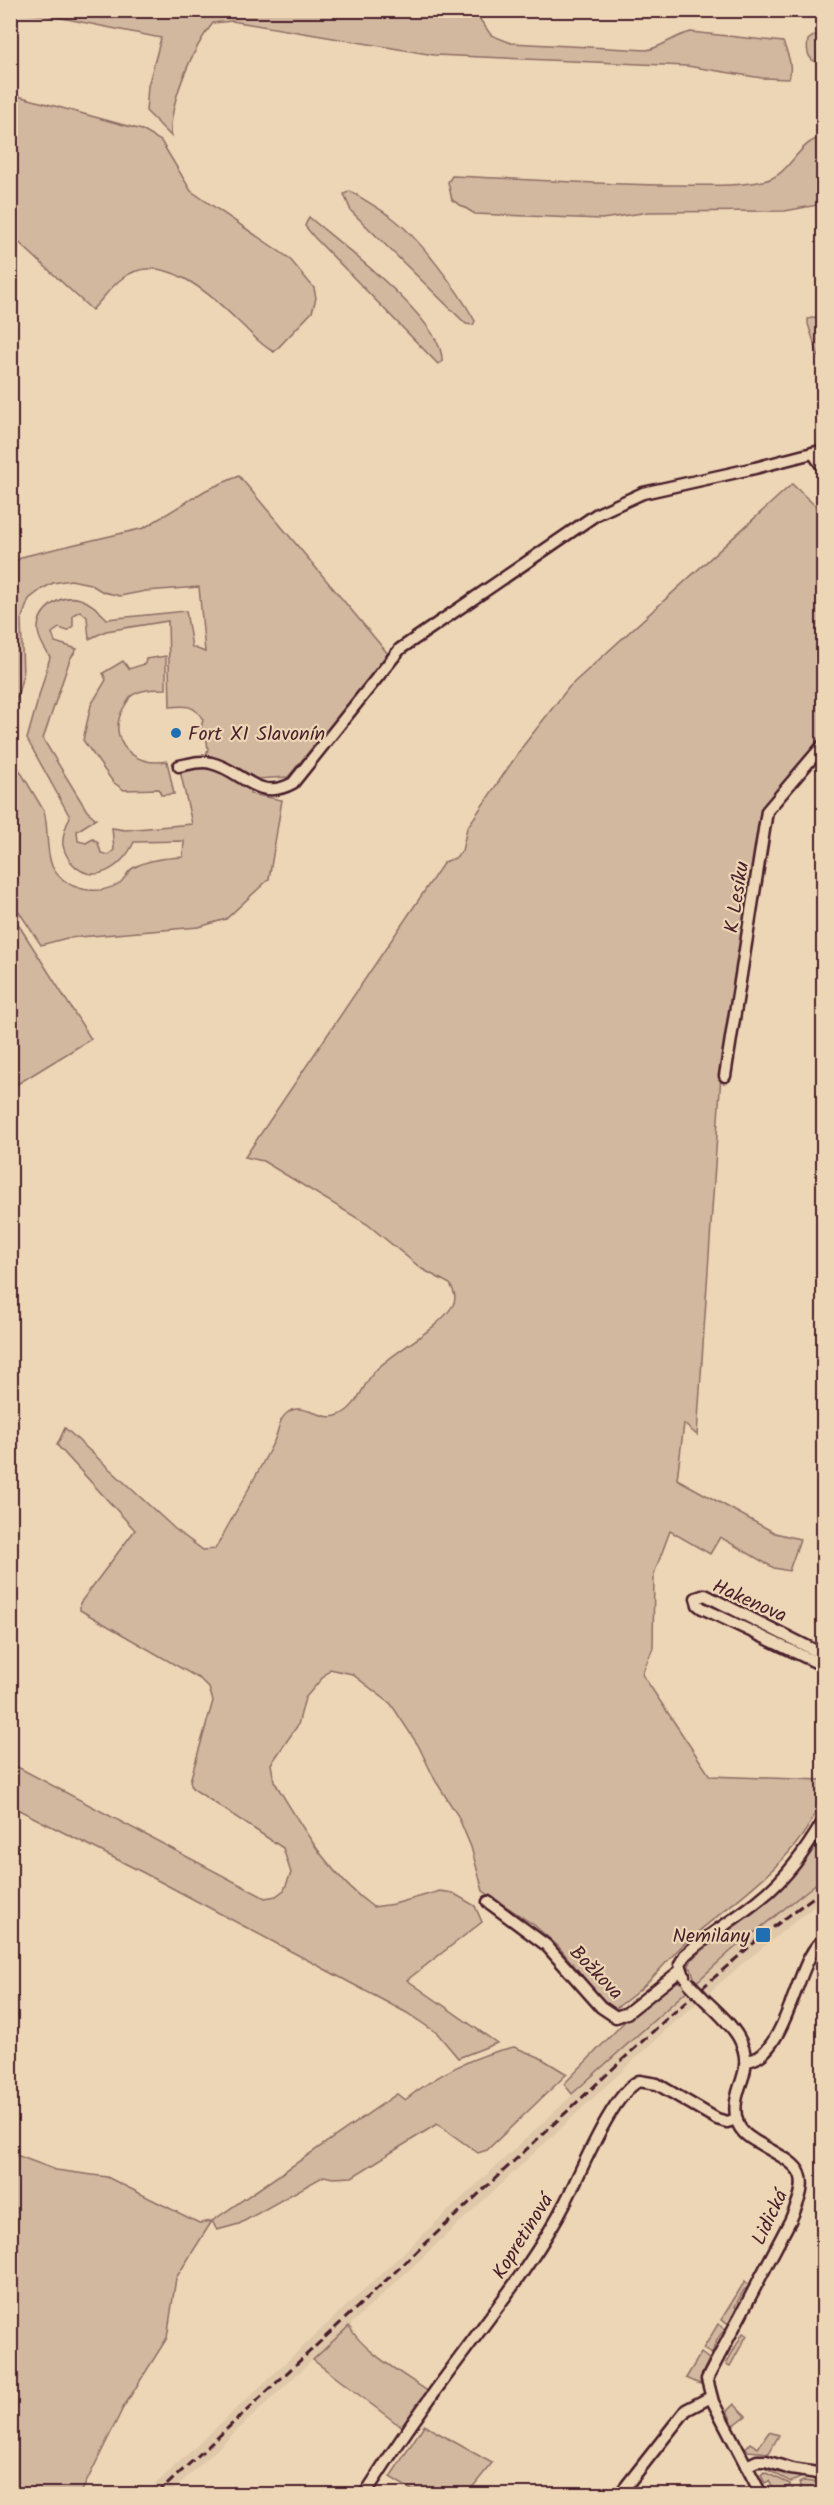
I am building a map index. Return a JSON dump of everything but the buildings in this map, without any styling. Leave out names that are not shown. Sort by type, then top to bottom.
[{"type":"street","points":[[179,766],[211,763],[255,785],[269,790],[280,790],[293,783],[400,649],[597,514],[643,493],[818,451],[824,469]]},
{"type":"street","name":"K Lesíku","points":[[725,1076],[768,811],[824,744]]},
{"type":"street","name":"Hakenova","points":[[824,1655],[705,1595],[696,1598],[698,1605],[702,1608],[824,1666]]},
{"type":"street","points":[[736,2120],[736,2100],[745,2073],[744,2047],[737,2033],[688,1982],[681,1970],[681,1962],[688,1952],[754,1904],[782,1879],[824,1820]]},
{"type":"street","name":"Božkova","points":[[488,1902],[546,1945],[601,2007],[616,2017],[627,2013],[670,1976],[681,1970]]},
{"type":"street","points":[[746,2061],[755,2059],[778,2033],[795,1997],[808,1958],[815,1945],[824,1940]]},
{"type":"street","name":"Kopretinová","points":[[365,2494],[408,2427],[540,2245],[625,2092],[639,2081],[653,2082],[717,2120],[727,2122],[736,2120]]},
{"type":"street","name":"Lidická","points":[[736,2120],[748,2136],[795,2165],[801,2174],[803,2185],[790,2221],[707,2380],[711,2397],[762,2494]]},
{"type":"street","points":[[620,2494],[686,2410],[711,2397]]},
{"type":"street","points":[[746,2466],[757,2461],[766,2461],[791,2469],[824,2474]]},
{"type":"shaded area","points":[[10,11],[474,11],[491,35],[511,43],[647,50],[691,32],[783,42],[789,60],[790,74],[789,79],[762,78],[687,66],[434,55],[232,21],[213,23],[197,47],[178,93],[171,123],[171,136],[146,111],[148,86],[161,38],[47,15],[11,13]]},
{"type":"shaded area","points":[[815,35],[823,40],[823,62],[814,61],[809,56],[808,40]]},
{"type":"shaded area","points":[[11,94],[142,130],[161,141],[191,191],[289,258],[314,288],[316,298],[312,312],[274,352],[260,343],[228,311],[200,288],[184,278],[152,269],[136,271],[120,280],[92,310],[11,235]]},
{"type":"shaded area","points":[[823,137],[823,204],[785,211],[649,212],[602,219],[475,214],[452,200],[448,182],[452,176],[648,185],[752,183],[773,178],[806,145]]},
{"type":"shaded area","points":[[350,191],[390,216],[413,236],[458,294],[475,321],[473,325],[466,324],[351,211],[344,194]]},
{"type":"shaded area","points":[[309,217],[410,305],[439,345],[442,362],[438,364],[314,237],[305,226]]},
{"type":"shaded area","points":[[824,315],[823,370],[808,319]]},
{"type":"shaded area","points":[[239,476],[389,655],[288,777],[256,779],[250,788],[250,794],[282,800],[269,879],[226,919],[199,927],[67,938],[41,945],[13,903],[11,895],[10,754],[44,811],[48,852],[52,866],[64,881],[73,886],[93,890],[112,887],[121,882],[131,869],[139,865],[183,857],[184,841],[134,842],[123,859],[107,871],[98,874],[80,870],[68,858],[63,841],[70,817],[27,739],[50,657],[42,645],[38,631],[41,616],[51,605],[72,598],[88,602],[107,619],[186,611],[192,647],[205,652],[199,587],[146,591],[120,596],[103,592],[90,584],[71,580],[53,583],[29,599],[21,620],[23,675],[11,720],[11,563],[25,556],[144,528],[206,490]],"holes":[[[80,611],[87,617],[89,639],[106,631],[168,621],[170,707],[185,706],[197,711],[203,720],[200,731],[206,735],[208,749],[205,762],[179,766],[192,824],[125,830],[112,828],[114,850],[108,855],[101,853],[98,843],[93,839],[86,843],[78,841],[77,831],[96,819],[87,811],[43,739],[70,659],[77,649],[55,642],[52,633],[59,628],[68,631],[73,626],[73,615]]]},
{"type":"shaded area","points":[[792,484],[823,513],[823,735],[763,809],[722,1060],[697,1435],[684,1424],[677,1479],[775,1533],[800,1539],[789,1571],[774,1568],[720,1537],[710,1554],[670,1531],[654,1574],[653,1648],[642,1674],[710,1776],[823,1780],[819,1804],[808,1828],[791,1850],[748,1891],[685,1943],[643,1987],[615,2009],[600,1997],[558,1946],[534,1925],[483,1891],[471,1847],[458,1816],[435,1780],[418,1745],[391,1704],[352,1674],[330,1669],[305,1698],[298,1725],[271,1764],[274,1781],[306,1833],[330,1865],[357,1894],[373,1907],[394,1904],[440,1891],[453,1893],[475,1906],[482,1922],[407,1980],[497,2043],[458,2058],[437,2033],[407,2013],[142,1872],[11,1806],[10,1763],[265,1898],[276,1896],[284,1890],[291,1873],[283,1848],[192,1788],[190,1781],[213,1701],[209,1688],[200,1679],[80,1610],[80,1603],[135,1530],[57,1445],[65,1428],[175,1529],[203,1550],[215,1549],[274,1441],[284,1416],[299,1409],[333,1417],[346,1411],[356,1401],[376,1370],[447,1314],[455,1300],[450,1284],[422,1269],[367,1224],[263,1161],[245,1157],[444,862],[455,858],[462,851],[467,828],[523,746],[569,687]]},
{"type":"shaded area","points":[[166,656],[166,689],[142,691],[130,697],[119,720],[118,731],[126,749],[134,756],[155,762],[167,761],[174,794],[161,795],[159,789],[124,790],[113,782],[83,740],[91,705],[106,680],[103,673],[123,661],[129,669],[145,664],[146,659]]},
{"type":"shaded area","points":[[11,913],[91,1039],[10,1088]]},
{"type":"shaded area","points":[[816,1846],[820,1855],[823,1856],[823,1878],[731,1951],[572,2094],[564,2084],[631,2015],[674,1979],[684,1985],[694,1977],[691,1968],[688,1968],[692,1959],[760,1905]]},
{"type":"shaded area","points":[[823,1878],[823,1899],[742,1964],[668,2028],[169,2494],[145,2494],[657,2016],[731,1951]]},
{"type":"shaded area","points":[[514,2047],[539,2057],[567,2074],[487,2150],[478,2153],[437,2124],[352,2177],[324,2176],[239,2224],[217,2230],[212,2221],[397,2094],[405,2100],[443,2074],[485,2055]]},
{"type":"shaded area","points":[[11,2153],[56,2170],[107,2177],[199,2223],[212,2221],[176,2278],[167,2338],[123,2408],[81,2493],[11,2494]]},
{"type":"shaded area","points":[[745,2281],[750,2286],[744,2290],[735,2306],[737,2310],[730,2324],[721,2320]]},
{"type":"shaded area","points":[[718,2324],[726,2329],[715,2344],[712,2354],[703,2349]]},
{"type":"shaded area","points":[[349,2326],[355,2336],[374,2354],[429,2392],[404,2429],[313,2360]]},
{"type":"shaded area","points":[[743,2333],[747,2335],[730,2366],[726,2364]]},
{"type":"shaded area","points":[[701,2353],[709,2359],[700,2384],[686,2378]]},
{"type":"shaded area","points":[[734,2404],[746,2416],[734,2425],[727,2411]]},
{"type":"shaded area","points":[[424,2425],[492,2463],[467,2494],[418,2494],[390,2477]]},
{"type":"shaded area","points":[[769,2432],[779,2435],[769,2453],[748,2451],[746,2448],[750,2443],[758,2448]]},
{"type":"shaded area","points":[[766,2464],[803,2477],[791,2482],[760,2466]]},
{"type":"shaded area","points":[[764,2472],[790,2486],[776,2494],[769,2481],[765,2483],[761,2475]]},
{"type":"shaded area","points":[[803,2481],[823,2483],[823,2494],[780,2494],[793,2488],[794,2491],[801,2489],[799,2483]]},
{"type":"railway","points":[[157,2494],[663,2022],[763,1935],[824,1889]]},
{"type":"place","name":"Fort XI Slavonín","points":[[176,733]]},
{"type":"place","name":"Nemilany","points":[[763,1935]]}]
